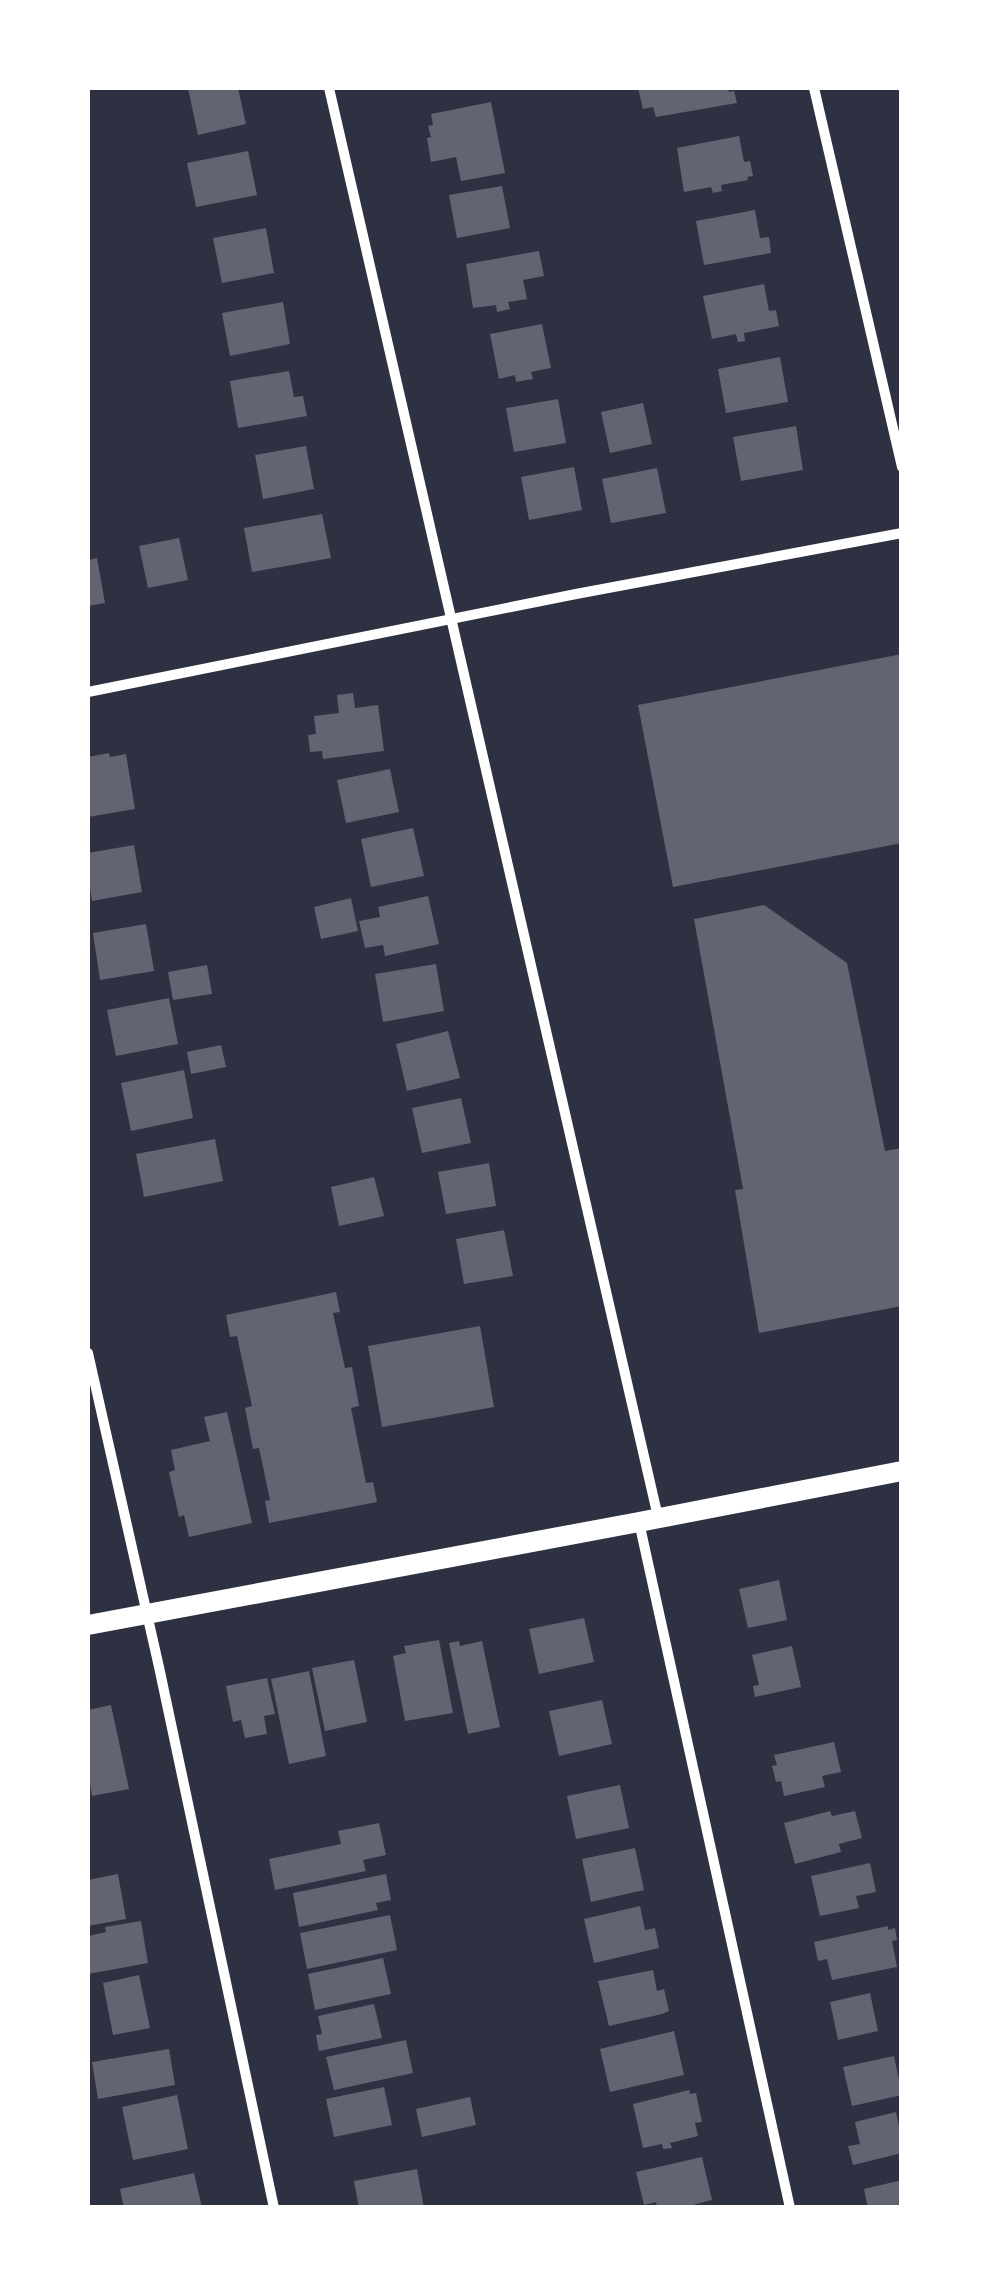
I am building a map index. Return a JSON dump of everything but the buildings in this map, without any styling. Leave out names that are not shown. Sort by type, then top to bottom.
[{"type":"main road","points":[[88,1625],[902,1471]]},
{"type":"street","points":[[329,88],[638,1423],[649,1520],[790,2208]]},
{"type":"street","points":[[814,88],[902,467]]},
{"type":"street","points":[[88,692],[902,533]]},
{"type":"street","points":[[88,1353],[274,2208]]}]
